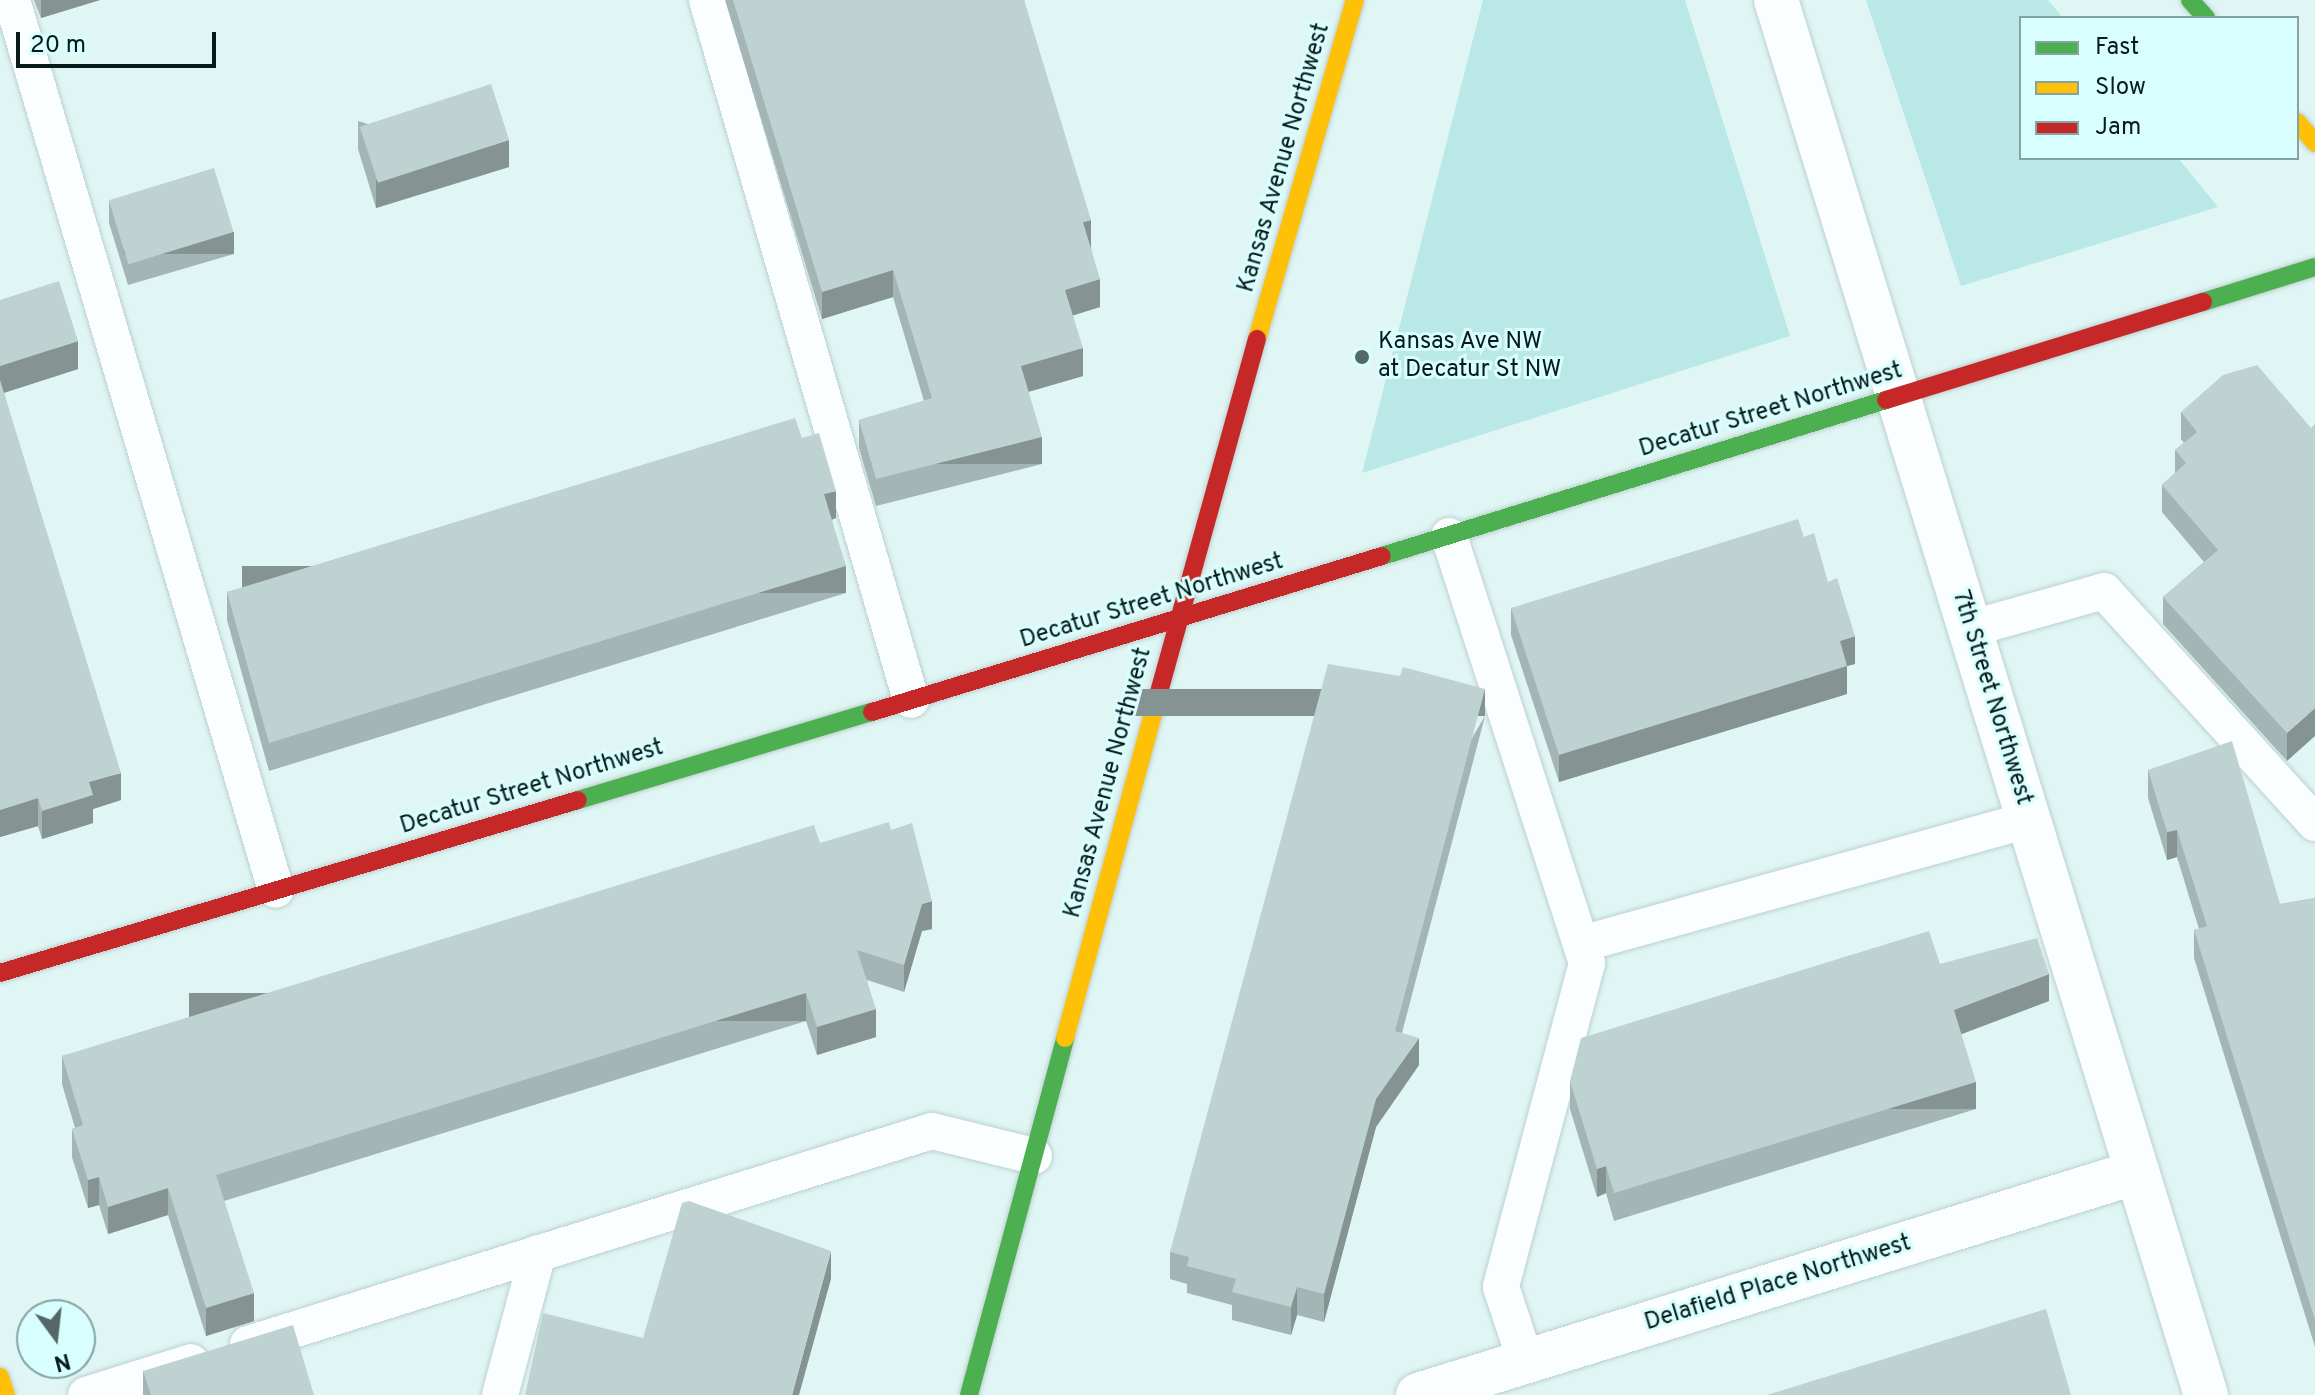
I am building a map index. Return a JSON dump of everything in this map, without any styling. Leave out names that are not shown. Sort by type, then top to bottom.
[{"type":"street","name":"Kansas Avenue Northwest","points":[[969,1395],[1178,619],[1355,0]]},
{"type":"street","name":"7th Street Northwest","points":[[1776,0],[2206,1395]]},
{"type":"street","points":[[2190,0],[2204,16]]},
{"type":"street","points":[[2299,124],[2315,143]]},
{"type":"street","name":"Decatur Street Northwest","points":[[0,973],[1178,619],[2315,267]]},
{"type":"street","name":"Delafield Place Northwest","points":[[1418,1395],[2137,1172]]},
{"type":"street","points":[[0,1377],[6,1395]]},
{"type":"lane","points":[[12,0],[276,890]]},
{"type":"lane","points":[[707,0],[911,700]]},
{"type":"lane","points":[[1449,536],[1587,963],[1501,1287],[1526,1362]]},
{"type":"lane","points":[[1969,629],[2104,591],[2315,823]]},
{"type":"lane","points":[[1581,944],[2029,820]]},
{"type":"lane","points":[[86,1395],[932,1131],[1034,1156]]},
{"type":"lane","points":[[500,1395],[538,1253]]},
{"type":"shaded area","points":[[1483,0],[1685,0],[1790,336],[1362,473]]},
{"type":"shaded area","points":[[1866,0],[2048,0],[2061,16],[2019,16],[2019,160],[2180,160],[2218,207],[1961,286]]},
{"type":"building","points":[[733,0],[1024,0],[1091,220],[1083,222],[1100,279],[1065,290],[1083,348],[1021,366],[1042,437],[876,479],[859,420],[932,398],[893,270],[822,292]]},
{"type":"building","points":[[491,84],[509,140],[378,183],[360,127]]},
{"type":"building","points":[[214,168],[234,232],[128,264],[109,200]]},
{"type":"building","points":[[59,281],[78,341],[0,366],[0,300]]},
{"type":"building","points":[[2257,365],[2311,428],[2315,424],[2315,708],[2287,733],[2163,597],[2218,550],[2162,485],[2186,463],[2175,450],[2197,432],[2181,412],[2223,375]]},
{"type":"building","points":[[0,380],[121,773],[89,782],[93,795],[42,811],[38,798],[0,810]]},
{"type":"building","points":[[795,418],[802,438],[819,433],[836,491],[824,494],[846,566],[269,743],[227,592]]},
{"type":"building","points":[[1798,519],[1804,537],[1814,533],[1828,582],[1837,578],[1855,636],[1840,641],[1847,666],[1559,755],[1511,608]]},
{"type":"building","points":[[1328,664],[1400,676],[1403,667],[1485,689],[1395,1031],[1419,1038],[1376,1099],[1324,1294],[1297,1287],[1291,1307],[1232,1292],[1236,1279],[1187,1266],[1189,1257],[1170,1252]]},
{"type":"building","points":[[2232,741],[2280,904],[2315,898],[2315,1320],[2194,930],[2207,926],[2177,830],[2167,832],[2148,770]]},
{"type":"building","points":[[889,822],[891,830],[912,823],[932,901],[922,904],[904,965],[857,950],[876,1009],[817,1027],[806,993],[216,1175],[254,1293],[206,1308],[168,1188],[108,1207],[99,1177],[88,1180],[72,1129],[83,1125],[62,1056],[814,825],[820,843]]},
{"type":"building","points":[[1929,931],[1940,964],[2037,938],[2049,974],[1954,1010],[1976,1082],[1614,1193],[1606,1166],[1597,1169],[1570,1081],[1581,1038]]},
{"type":"building","points":[[689,1201],[831,1251],[792,1395],[525,1395],[543,1313],[643,1338],[682,1203]]},
{"type":"building","points":[[2046,1309],[2071,1395],[1767,1395]]},
{"type":"building","points":[[293,1325],[314,1395],[151,1395],[143,1371]]},
{"type":"traffic: fast","points":[[2190,0],[2204,16]]},
{"type":"traffic: fast","points":[[2203,302],[2315,267]]},
{"type":"traffic: fast","points":[[1382,556],[1886,400]]},
{"type":"traffic: fast","points":[[578,800],[872,712]]},
{"type":"traffic: fast","points":[[969,1395],[1065,1038]]},
{"type":"traffic: slow","points":[[1257,339],[1355,0]]},
{"type":"traffic: slow","points":[[2299,124],[2315,143]]},
{"type":"traffic: slow","points":[[1065,1038],[1156,703]]},
{"type":"traffic: slow","points":[[0,1377],[6,1395]]},
{"type":"traffic: jam","points":[[1886,400],[2203,302]]},
{"type":"traffic: jam","points":[[1156,703],[1257,339]]},
{"type":"traffic: jam","points":[[872,712],[1382,556]]},
{"type":"traffic: jam","points":[[0,973],[578,800]]},
{"type":"place","name":"Kansas Ave NW at Decatur St NW","points":[[1362,357]]}]
